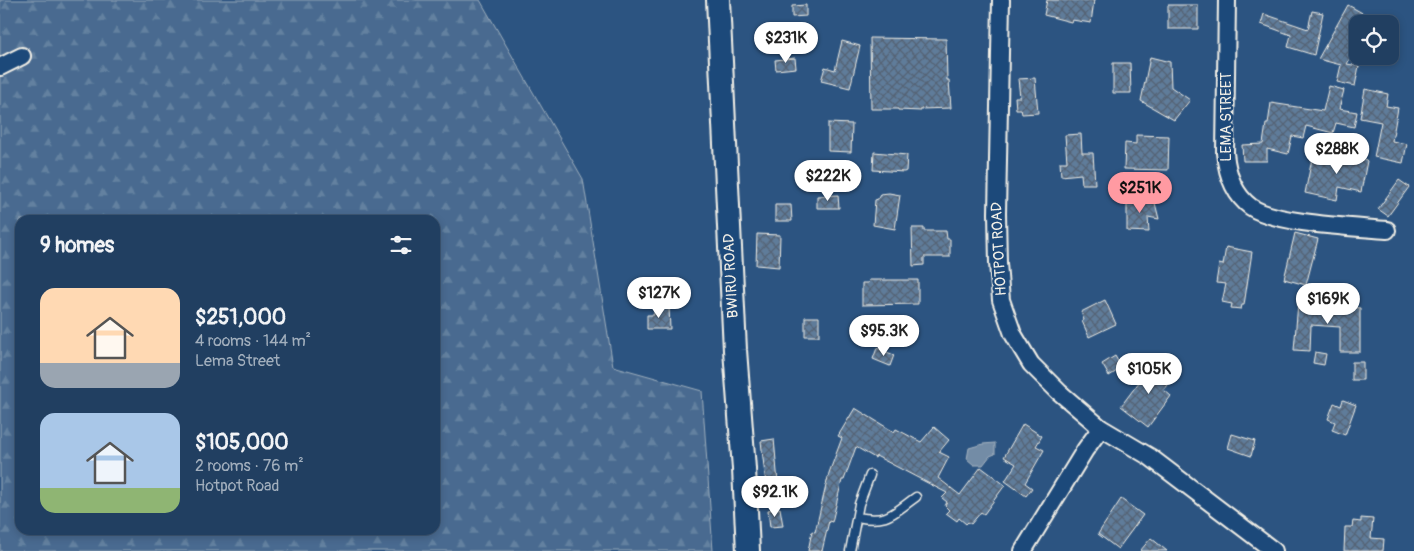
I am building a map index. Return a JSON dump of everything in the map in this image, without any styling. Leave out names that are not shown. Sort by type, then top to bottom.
[{"type":"main road","name":"BWIRU ROAD","points":[[718,0],[734,341],[748,551]]},
{"type":"street","name":"HOTPOT ROAD","points":[[1001,0],[997,213],[1001,300],[1013,334],[1031,364],[1058,392],[1101,428],[1150,457],[1274,551]]},
{"type":"street","name":"LEMA STREET","points":[[1227,0],[1225,153],[1227,171],[1239,195],[1249,205],[1267,214],[1305,222],[1387,230]]},
{"type":"street","points":[[0,67],[22,56]]},
{"type":"street","points":[[1024,551],[1085,450],[1101,428]]},
{"type":"lane","points":[[850,551],[857,516],[870,474]]},
{"type":"lane","points":[[857,516],[873,520],[883,518],[916,497]]},
{"type":"green space","points":[[0,0],[480,0],[583,179],[613,366],[702,391],[713,551],[0,551]]},
{"type":"shaded area","points":[[995,443],[995,454],[990,456],[983,465],[974,465],[967,459],[969,448]]},
{"type":"building","points":[[1047,0],[1094,0],[1091,23],[1072,20],[1071,22],[1044,15]]},
{"type":"building","points":[[806,5],[806,16],[792,17],[792,6]]},
{"type":"building","points":[[1168,5],[1198,5],[1198,29],[1168,29]]},
{"type":"building","points":[[1348,5],[1366,15],[1349,15],[1349,61],[1347,64],[1359,66],[1355,86],[1337,82],[1341,65],[1318,59]]},
{"type":"building","points":[[1312,11],[1323,13],[1314,55],[1288,47],[1291,35],[1261,24],[1264,14],[1308,29]]},
{"type":"building","points":[[870,38],[946,39],[947,80],[949,80],[951,108],[921,109],[921,111],[871,109]]},
{"type":"building","points":[[842,41],[860,46],[850,88],[821,81],[825,67],[835,70]]},
{"type":"building","points":[[1150,57],[1170,62],[1171,87],[1190,100],[1174,120],[1141,101]]},
{"type":"building","points":[[795,58],[796,68],[776,70],[775,60]]},
{"type":"building","points":[[1113,63],[1130,63],[1131,93],[1113,93]]},
{"type":"building","points":[[1035,78],[1038,113],[1022,114],[1021,109],[1016,109],[1015,97],[1020,97],[1018,79]]},
{"type":"building","points":[[1329,86],[1344,90],[1339,109],[1357,112],[1354,127],[1336,123],[1333,133],[1306,126],[1303,138],[1292,136],[1288,154],[1267,149],[1267,161],[1243,161],[1242,145],[1263,144],[1271,103],[1323,111]]},
{"type":"building","points":[[1365,89],[1388,94],[1386,106],[1398,108],[1392,141],[1407,144],[1403,163],[1374,157],[1381,122],[1360,118]]},
{"type":"building","points":[[828,123],[852,124],[851,152],[828,151]]},
{"type":"building","points":[[1081,134],[1082,153],[1093,153],[1095,184],[1082,184],[1081,174],[1061,176],[1060,162],[1067,162],[1065,135]]},
{"type":"building","points":[[1136,135],[1169,136],[1168,170],[1124,169],[1125,143],[1136,144]]},
{"type":"building","points":[[1343,148],[1356,151],[1367,161],[1361,192],[1339,187],[1337,200],[1305,193],[1312,159],[1340,165]]},
{"type":"building","points":[[874,152],[907,155],[906,171],[873,170]]},
{"type":"building","points":[[1399,180],[1409,187],[1388,216],[1378,209]]},
{"type":"building","points":[[880,194],[900,195],[895,229],[873,225],[875,200],[878,199]]},
{"type":"building","points":[[838,195],[839,208],[817,208],[817,196]]},
{"type":"building","points":[[1139,197],[1154,199],[1159,219],[1148,217],[1149,232],[1127,231],[1127,199]]},
{"type":"building","points":[[775,205],[791,205],[792,221],[775,221]]},
{"type":"building","points":[[912,228],[924,228],[924,231],[946,231],[947,239],[950,239],[950,257],[924,257],[924,265],[913,266]]},
{"type":"building","points":[[1295,233],[1318,239],[1306,285],[1284,279]]},
{"type":"building","points":[[757,234],[780,235],[779,267],[756,265]]},
{"type":"building","points":[[1226,247],[1252,252],[1244,305],[1242,305],[1241,309],[1231,308],[1232,304],[1222,302],[1226,284],[1216,283],[1219,264],[1223,265]]},
{"type":"building","points":[[869,280],[918,280],[918,304],[862,305],[862,283],[868,283]]},
{"type":"building","points":[[1105,300],[1116,324],[1089,337],[1082,321],[1084,320],[1081,312]]},
{"type":"building","points":[[1298,303],[1360,308],[1360,352],[1340,352],[1340,327],[1311,325],[1310,351],[1294,350]]},
{"type":"building","points":[[654,307],[669,307],[670,329],[647,329],[647,315],[654,315]]},
{"type":"building","points":[[805,317],[819,317],[819,336],[805,336]]},
{"type":"building","points":[[877,348],[894,355],[890,366],[873,359]]},
{"type":"building","points":[[1315,352],[1326,354],[1324,365],[1313,363]]},
{"type":"building","points":[[1115,356],[1122,368],[1109,376],[1102,364]]},
{"type":"building","points":[[1155,361],[1175,376],[1164,390],[1171,396],[1148,427],[1121,406]]},
{"type":"building","points":[[1352,362],[1363,362],[1363,380],[1352,380]]},
{"type":"building","points":[[1343,400],[1356,405],[1345,435],[1332,430],[1335,422],[1328,419],[1334,403],[1341,406]]},
{"type":"building","points":[[855,408],[894,432],[896,429],[921,442],[934,427],[949,440],[939,452],[949,457],[938,478],[960,495],[981,467],[1005,485],[984,514],[981,512],[971,524],[968,522],[966,524],[959,518],[957,521],[946,513],[949,510],[945,506],[947,502],[942,498],[947,493],[856,447],[844,480],[842,480],[832,522],[829,521],[822,551],[808,551],[812,531],[815,532],[829,473],[842,438],[838,436]]},
{"type":"building","points":[[1023,424],[1042,436],[1036,446],[1044,450],[1025,483],[1032,488],[1026,496],[1005,481],[1016,464],[1004,457]]},
{"type":"building","points":[[1232,434],[1255,441],[1251,456],[1228,448]]},
{"type":"building","points":[[774,439],[778,483],[766,484],[761,441]]},
{"type":"building","points":[[1121,499],[1143,515],[1118,549],[1098,534]]},
{"type":"building","points":[[780,508],[783,526],[770,527],[768,510]]},
{"type":"building","points":[[1361,518],[1373,519],[1371,538],[1384,539],[1383,551],[1344,551],[1345,527],[1352,527],[1353,521],[1361,522]]},
{"type":"building","points":[[1151,538],[1167,551],[1140,551]]}]
